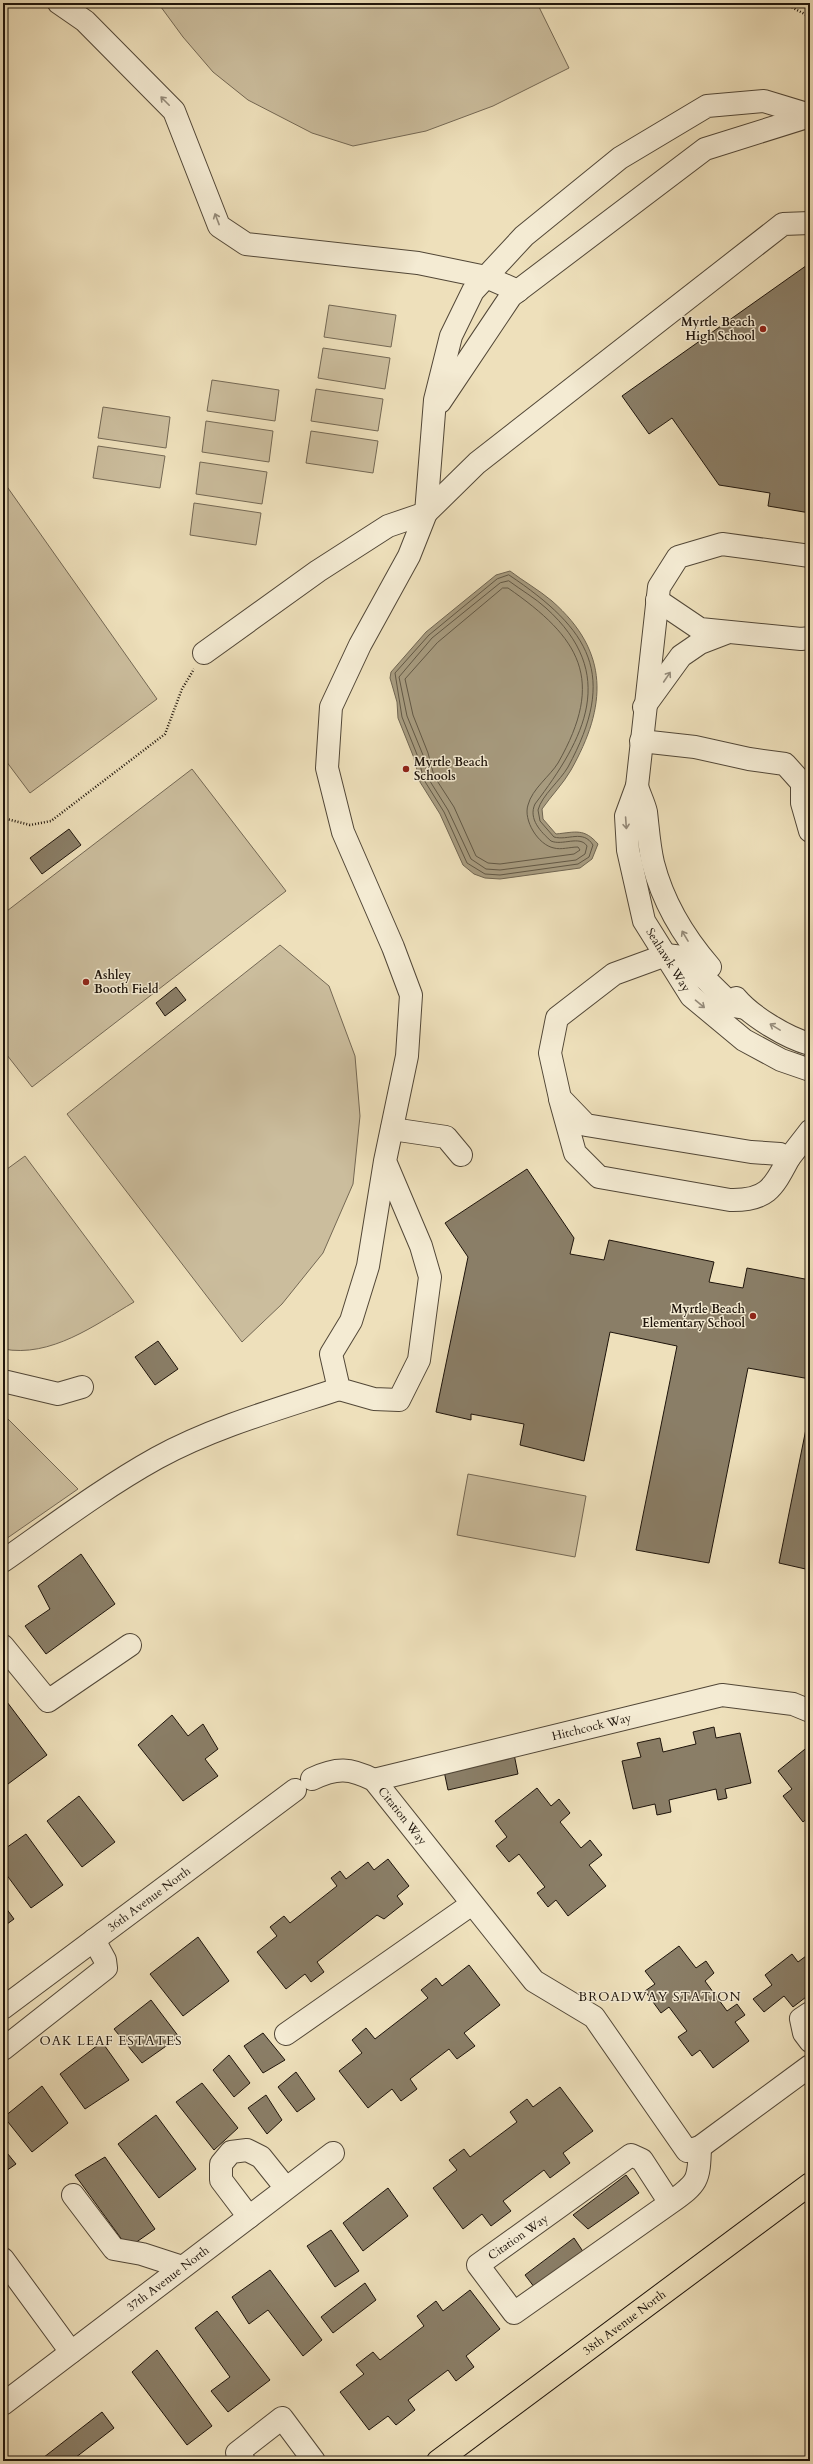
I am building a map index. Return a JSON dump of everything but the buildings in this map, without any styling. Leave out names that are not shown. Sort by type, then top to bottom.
[{"type":"main road","name":"38th Avenue North","points":[[438,2461],[810,2184]]},
{"type":"street","points":[[59,3],[85,21],[174,110],[219,226],[246,244],[418,263],[486,277],[518,291]]},
{"type":"street","points":[[340,1389],[331,1354],[351,1321],[368,1266],[385,1161],[407,1056],[411,995],[393,947],[342,832],[327,768],[331,707],[360,645],[409,556],[426,513],[435,400],[451,336],[474,291],[524,236],[620,158],[706,106],[764,101],[810,115]]},
{"type":"street","points":[[435,411],[511,296],[705,149],[810,115]]},
{"type":"street","points":[[204,653],[318,571],[388,526],[426,513],[477,462],[783,224],[810,223]]},
{"type":"street","name":"Seahawk Way","points":[[810,556],[722,544],[678,557],[659,587],[636,786],[626,816],[628,850],[644,921],[691,996],[744,1040],[781,1060],[810,1070]]},
{"type":"street","points":[[657,600],[700,629],[801,639],[810,638]]},
{"type":"street","points":[[644,708],[681,656],[700,643],[730,632]]},
{"type":"street","points":[[641,741],[695,747],[749,759],[785,764],[802,783],[802,803],[810,831]]},
{"type":"street","name":"Seahawk Way","points":[[636,786],[646,811],[646,829],[654,865],[669,908],[691,945],[744,1008],[799,1041],[810,1044]]},
{"type":"street","points":[[744,1008],[733,1006],[684,957],[666,955],[614,974],[557,1018],[550,1054],[575,1153],[599,1177],[730,1200],[748,1200],[773,1188],[789,1158],[810,1131]]},
{"type":"street","points":[[560,1098],[586,1125],[751,1152],[780,1154],[789,1158]]},
{"type":"street","points":[[392,1129],[446,1137],[461,1156]]},
{"type":"street","points":[[3,1562],[89,1500],[158,1458],[226,1426],[340,1389],[374,1399],[399,1400],[419,1360],[430,1277],[421,1246],[385,1161]]},
{"type":"street","points":[[3,1381],[58,1394],[82,1387]]},
{"type":"street","points":[[3,1646],[48,1701],[130,1645]]},
{"type":"street","name":"Hitchcock Way","points":[[374,1780],[722,1695],[793,1704],[810,1711]]},
{"type":"street","name":"Citation Way","points":[[303,1784],[327,1771],[353,1770],[374,1780],[534,1981],[594,2016],[687,2151],[700,2147],[699,2174],[688,2190],[670,2203],[514,2313],[478,2265],[631,2155],[642,2160],[670,2203]]},
{"type":"street","name":"36th Avenue North","points":[[3,2008],[303,1784]]},
{"type":"street","points":[[286,2034],[472,1904]]},
{"type":"street","points":[[3,2048],[106,1968],[105,1960],[94,1940]]},
{"type":"street","points":[[3,2008],[22,2034]]},
{"type":"street","points":[[810,2013],[801,2019],[804,2033],[810,2041]]},
{"type":"street","points":[[700,2147],[810,2066]]},
{"type":"street","points":[[249,2217],[221,2180],[221,2164],[231,2152],[247,2150],[261,2157],[285,2187]]},
{"type":"street","name":"37th Avenue North","points":[[3,2404],[249,2217],[285,2187],[332,2153]]},
{"type":"street","points":[[73,2195],[114,2249],[142,2254],[182,2267]]},
{"type":"street","points":[[3,2259],[71,2352]]},
{"type":"street","points":[[244,2461],[237,2453],[282,2418],[314,2461]]},
{"type":"path","points":[[784,3],[810,17]]},
{"type":"path","points":[[3,818],[30,825],[51,821],[165,734],[182,689],[204,653]]},
{"type":"shaded area","points":[[158,3],[537,3],[569,68],[493,106],[426,131],[353,146],[312,133],[248,100],[213,72],[183,37]]},
{"type":"shaded area","points":[[329,305],[396,315],[391,347],[324,337]]},
{"type":"shaded area","points":[[323,348],[390,358],[385,389],[318,378]]},
{"type":"shaded area","points":[[212,380],[279,390],[275,421],[207,411]]},
{"type":"shaded area","points":[[316,389],[383,399],[378,431],[311,421]]},
{"type":"shaded area","points":[[103,407],[170,417],[166,448],[98,438]]},
{"type":"shaded area","points":[[206,421],[273,431],[269,462],[202,452]]},
{"type":"shaded area","points":[[311,431],[378,441],[373,473],[306,463]]},
{"type":"shaded area","points":[[98,446],[165,456],[160,488],[93,478]]},
{"type":"shaded area","points":[[200,462],[267,472],[262,504],[196,494]]},
{"type":"shaded area","points":[[3,481],[157,699],[30,793],[3,757]]},
{"type":"shaded area","points":[[194,503],[261,513],[256,545],[190,535]]},
{"type":"shaded area","name":"Ashley Booth Field","points":[[192,769],[286,891],[32,1087],[3,1050],[3,914]]},
{"type":"shaded area","points":[[280,945],[329,986],[355,1056],[360,1116],[353,1184],[323,1253],[282,1304],[242,1342],[67,1114]]},
{"type":"shaded area","points":[[25,1156],[134,1302],[72,1338],[38,1349],[21,1351],[3,1349],[3,1172]]},
{"type":"shaded area","points":[[3,1414],[78,1489],[3,1541]]},
{"type":"shaded area","points":[[468,1474],[586,1496],[575,1557],[457,1535]]},
{"type":"water","points":[[510,571],[552,601],[571,620],[584,640],[593,660],[597,681],[596,702],[591,724],[583,746],[571,770],[542,809],[543,819],[556,834],[574,832],[584,833],[598,844],[592,859],[580,868],[500,879],[485,878],[474,874],[463,865],[440,814],[420,782],[414,758],[398,718],[397,702],[390,678],[391,672],[426,632],[496,575]]},
{"type":"place","name":"Myrtle Beach High School","points":[[763,329]]},
{"type":"place","name":"Myrtle Beach Schools","points":[[406,769]]},
{"type":"place","name":"Ashley Booth Field","points":[[86,982]]},
{"type":"place","name":"Myrtle Beach Elementary School","points":[[753,1316]]},
{"type":"district","name":"BROADWAY STATION","points":[[660,1996]]},
{"type":"district","name":"OAK LEAF ESTATES","points":[[111,2040]]}]
